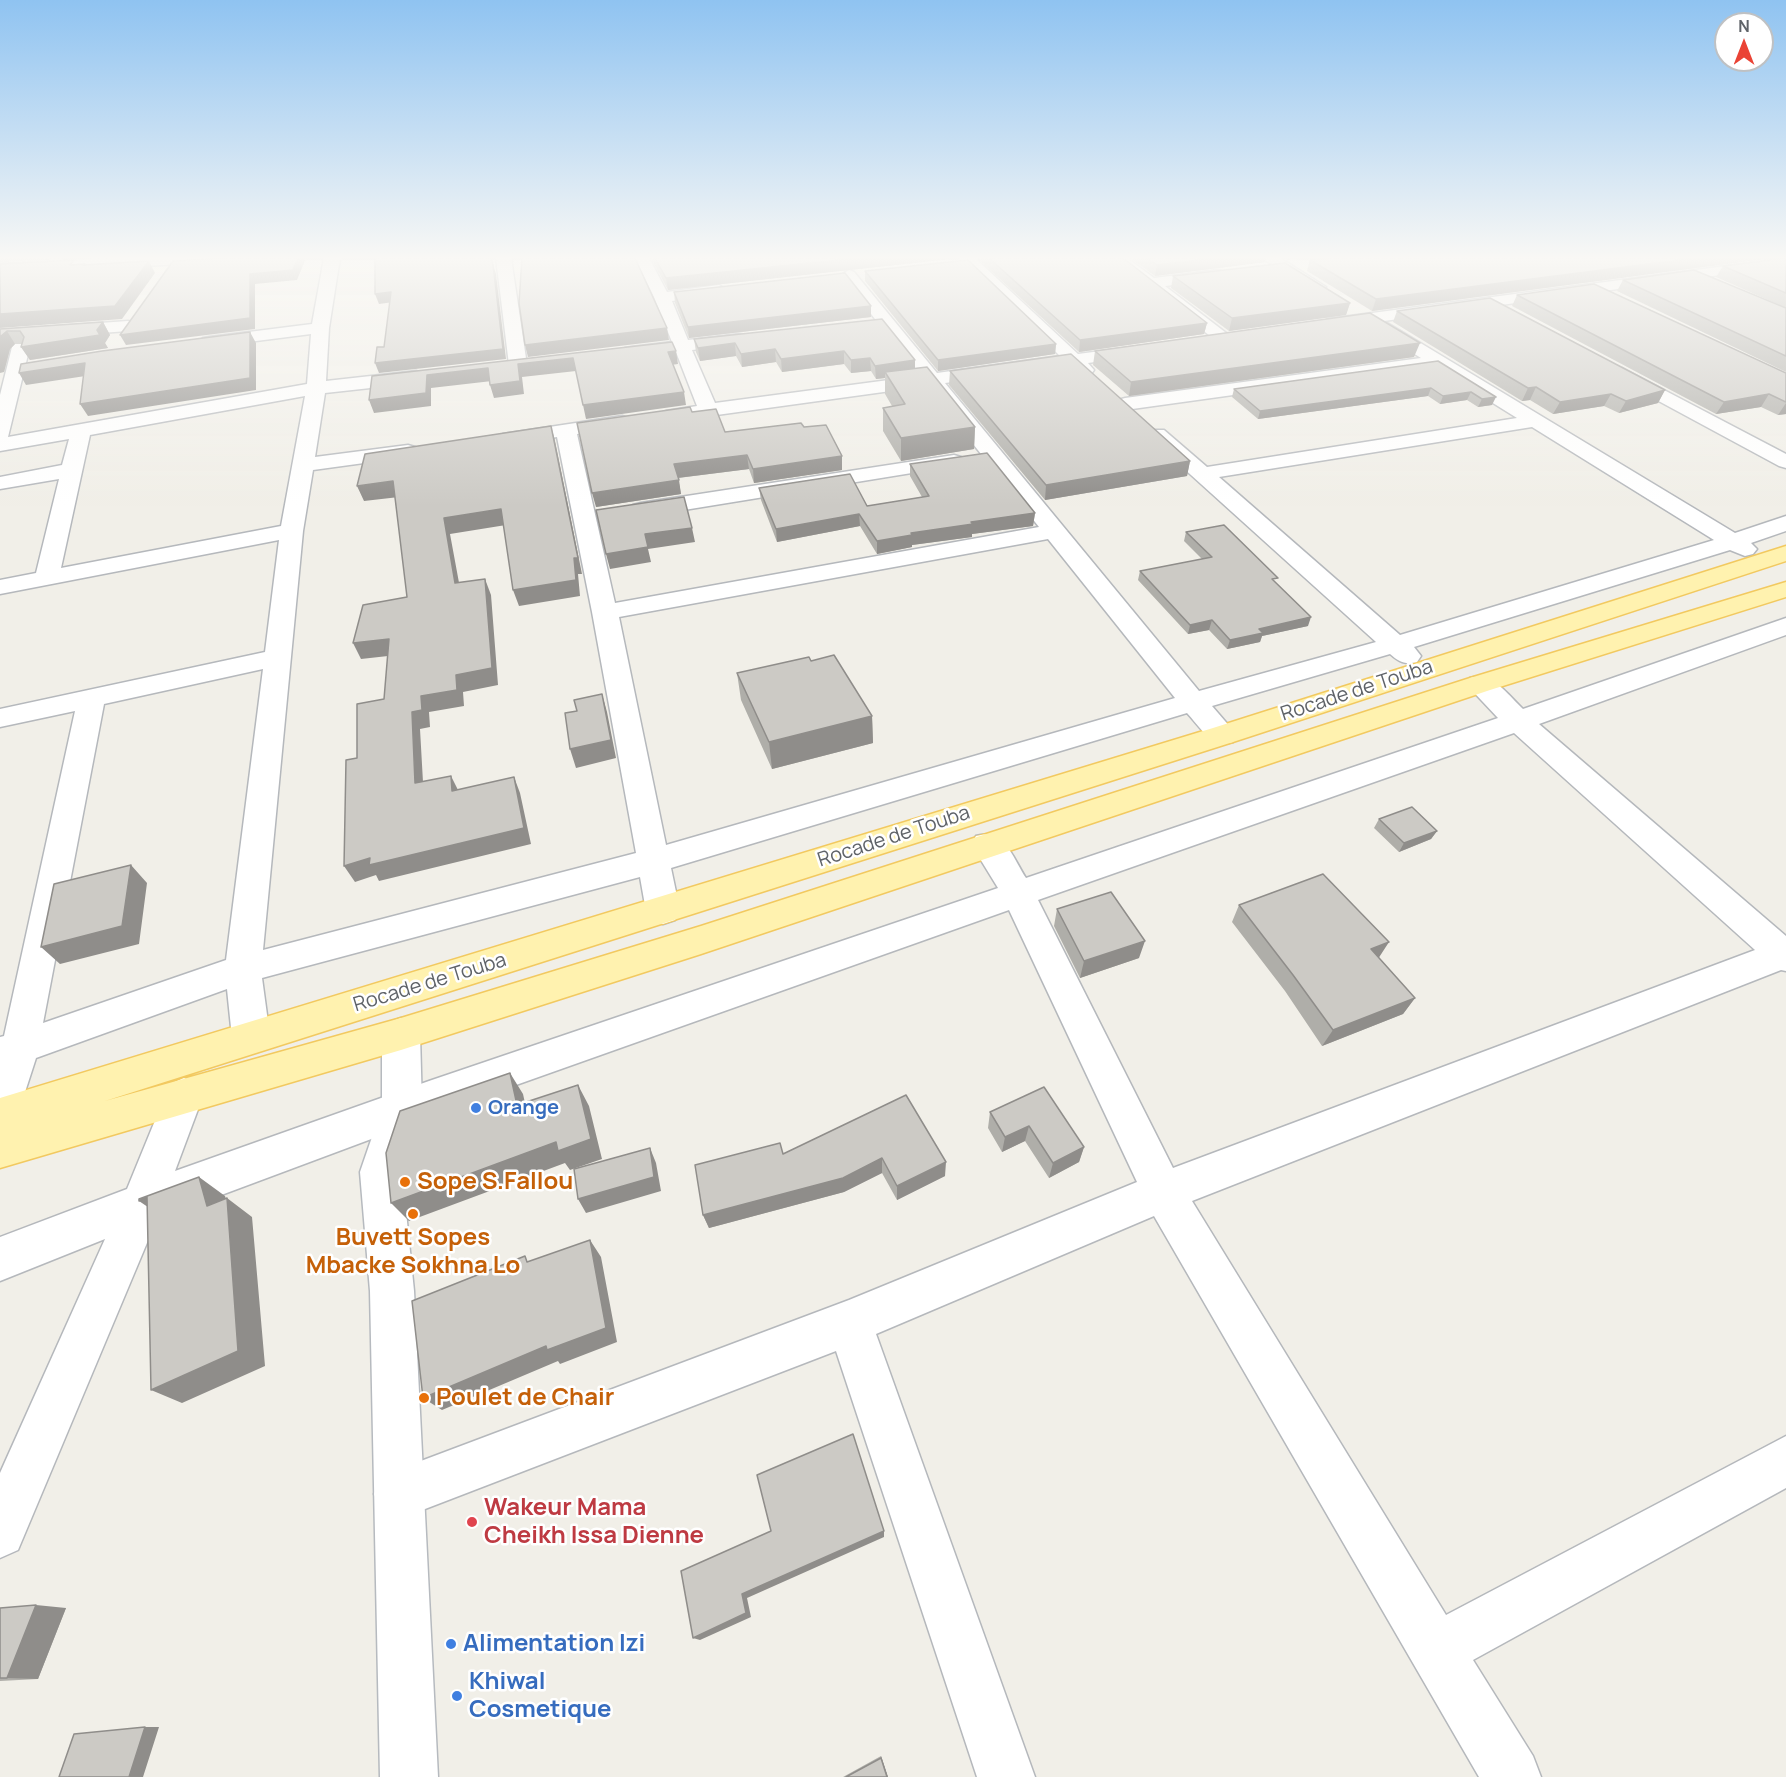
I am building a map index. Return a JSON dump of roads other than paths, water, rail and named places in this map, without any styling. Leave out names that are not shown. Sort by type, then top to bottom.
[{"type":"main road","name":"Rocade de Touba","points":[[0,1114],[663,911],[1223,735],[1773,557]]},
{"type":"main road","name":"Rocade de Touba","points":[[0,1149],[401,1034],[701,940],[987,844],[1480,684],[1786,589]]},
{"type":"street","points":[[0,435],[23,369],[24,341]]},
{"type":"street","points":[[115,346],[118,341]]},
{"type":"street","points":[[190,345],[221,341]]},
{"type":"street","points":[[251,1037],[243,969],[292,531],[316,388],[319,341]]},
{"type":"street","points":[[515,341],[518,365]]},
{"type":"street","points":[[680,341],[708,410]]},
{"type":"street","points":[[612,354],[727,341]]},
{"type":"street","points":[[902,341],[1193,702],[1223,735]]},
{"type":"street","points":[[1052,341],[1397,644],[1422,671]]},
{"type":"street","points":[[1202,342],[1210,341]]},
{"type":"street","points":[[1406,341],[1533,421],[1735,541],[1773,557]]},
{"type":"street","points":[[660,417],[1156,349]]},
{"type":"street","points":[[1125,404],[1437,360]]},
{"type":"street","points":[[1601,363],[1786,462]]},
{"type":"street","points":[[0,445],[316,388],[435,374]]},
{"type":"street","points":[[497,439],[637,420]]},
{"type":"street","points":[[1201,474],[1533,421]]},
{"type":"street","points":[[47,577],[81,429]]},
{"type":"street","points":[[566,430],[604,515],[605,612],[663,911]]},
{"type":"street","points":[[303,465],[429,448]]},
{"type":"street","points":[[604,515],[992,455]]},
{"type":"street","points":[[0,483],[71,470]]},
{"type":"street","points":[[10,1051],[243,969],[653,861],[1397,644],[1735,541],[1786,523]]},
{"type":"street","points":[[0,587],[292,531]]},
{"type":"street","points":[[605,612],[1054,531]]},
{"type":"street","points":[[0,1259],[143,1202],[402,1107],[1519,722],[1786,626]]},
{"type":"street","points":[[0,718],[277,658]]},
{"type":"street","points":[[399,1494],[849,1323],[1163,1192],[1785,955],[1519,722],[1480,684]]},
{"type":"street","points":[[0,1114],[10,1051],[92,697]]},
{"type":"street","points":[[987,844],[1018,893],[1163,1192],[1512,1777]]},
{"type":"street","points":[[401,1034],[402,1107],[381,1172],[392,1291],[409,1777]]},
{"type":"street","points":[[0,1532],[143,1202],[184,1096]]},
{"type":"street","points":[[849,1323],[1006,1777]]},
{"type":"street","points":[[1437,1650],[1786,1461]]},
{"type":"place","name":"Orange","points":[[476,1108]]},
{"type":"place","name":"Sope S.Fallou","points":[[405,1182]]},
{"type":"place","name":"Buvett Sopes Mbacke Sokhna Lo","points":[[413,1214]]},
{"type":"place","name":"Poulet de Chair","points":[[424,1398]]},
{"type":"place","name":"Wakeur Mama Cheikh Issa Dienne","points":[[472,1522]]},
{"type":"place","name":"Alimentation Izi","points":[[451,1644]]},
{"type":"place","name":"Khiwal Cosmetique","points":[[457,1696]]}]
